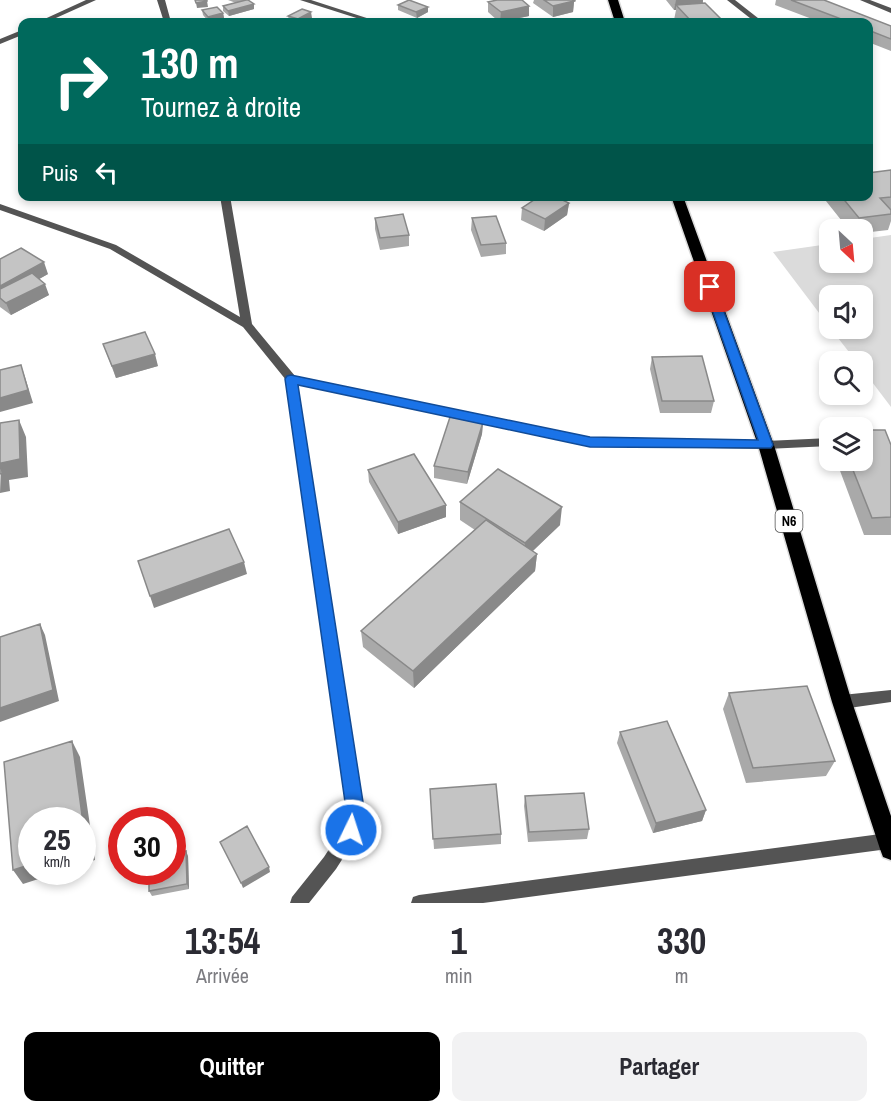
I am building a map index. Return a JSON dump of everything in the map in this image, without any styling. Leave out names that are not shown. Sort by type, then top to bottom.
[{"type":"highway","points":[[613,0],[619,18]]},
{"type":"highway","name":"N6","points":[[679,201],[766,445],[842,702],[890,845]]},
{"type":"street","points":[[51,18],[92,0]]},
{"type":"street","points":[[161,0],[167,18]]},
{"type":"street","points":[[304,0],[362,18]]},
{"type":"street","points":[[731,0],[754,18]]},
{"type":"street","points":[[864,0],[891,11]]},
{"type":"street","points":[[0,42],[18,34]]},
{"type":"street","points":[[226,201],[248,326]]},
{"type":"street","points":[[0,207],[113,247],[248,326],[291,379],[354,802],[351,830],[330,863],[298,903]]},
{"type":"street","points":[[291,379],[590,442],[766,445],[819,443]]},
{"type":"street","points":[[842,702],[891,696]]},
{"type":"street","points":[[419,903],[890,845]]},
{"type":"shaded area","points":[[891,235],[891,407],[873,383],[873,351],[848,351],[839,339],[873,339],[873,285],[819,285],[819,313],[773,252],[819,245],[819,273],[873,273],[873,238]]},
{"type":"building","points":[[195,0],[207,0],[207,1],[196,3]]},
{"type":"building","points":[[246,0],[254,4],[228,11],[223,6]]},
{"type":"building","points":[[409,0],[428,7],[416,12],[398,5]]},
{"type":"building","points":[[522,0],[529,6],[501,12],[488,2]]},
{"type":"building","points":[[544,0],[572,0],[574,1],[553,6]]},
{"type":"building","points":[[791,0],[824,0],[870,18],[838,18]]},
{"type":"building","points":[[705,3],[720,18],[688,18],[676,5]]},
{"type":"building","points":[[217,7],[223,13],[208,17],[202,10]]},
{"type":"building","points":[[302,9],[311,12],[300,18],[288,16]]},
{"type":"building","points":[[873,19],[891,26],[891,39],[873,32]]},
{"type":"building","points":[[891,170],[891,197],[880,198],[891,210],[891,214],[859,218],[845,201],[873,201],[873,172]]},
{"type":"building","points":[[532,201],[569,203],[545,219],[522,208]]},
{"type":"building","points":[[403,214],[409,235],[380,238],[375,218]]},
{"type":"building","points":[[496,216],[506,243],[481,245],[472,218]]},
{"type":"building","points":[[21,248],[44,262],[0,286],[0,259]]},
{"type":"building","points":[[32,273],[45,284],[6,303],[0,298],[0,289]]},
{"type":"building","points":[[145,332],[155,354],[112,366],[103,344]]},
{"type":"building","points":[[702,356],[714,401],[662,401],[652,357]]},
{"type":"building","points":[[21,365],[28,390],[0,398],[0,370]]},
{"type":"building","points":[[450,417],[483,422],[468,472],[434,466]]},
{"type":"building","points":[[19,420],[20,459],[1,463],[2,473],[0,474],[0,423]]},
{"type":"building","points":[[873,430],[885,430],[891,445],[891,517],[872,518],[853,471],[873,471]]},
{"type":"building","points":[[414,454],[446,505],[398,522],[368,470]]},
{"type":"building","points":[[498,469],[562,507],[525,543],[460,502]]},
{"type":"building","points":[[486,520],[537,554],[413,671],[361,631]]},
{"type":"building","points":[[229,529],[244,562],[150,596],[138,561]]},
{"type":"building","points":[[40,624],[53,690],[0,708],[0,637]]},
{"type":"building","points":[[807,686],[835,761],[753,768],[729,693]]},
{"type":"building","points":[[667,721],[706,810],[656,823],[620,732]]},
{"type":"building","points":[[72,741],[81,807],[18,807],[18,868],[13,870],[4,762]]},
{"type":"building","points":[[496,784],[501,834],[433,839],[430,789]]},
{"type":"building","points":[[584,793],[589,829],[529,832],[525,796]]},
{"type":"building","points":[[247,826],[269,867],[241,883],[220,842]]},
{"type":"building","points":[[149,885],[182,885],[149,891]]},
{"type":"route","points":[[351,830],[354,802],[291,379],[590,442],[766,445],[710,287]]}]
